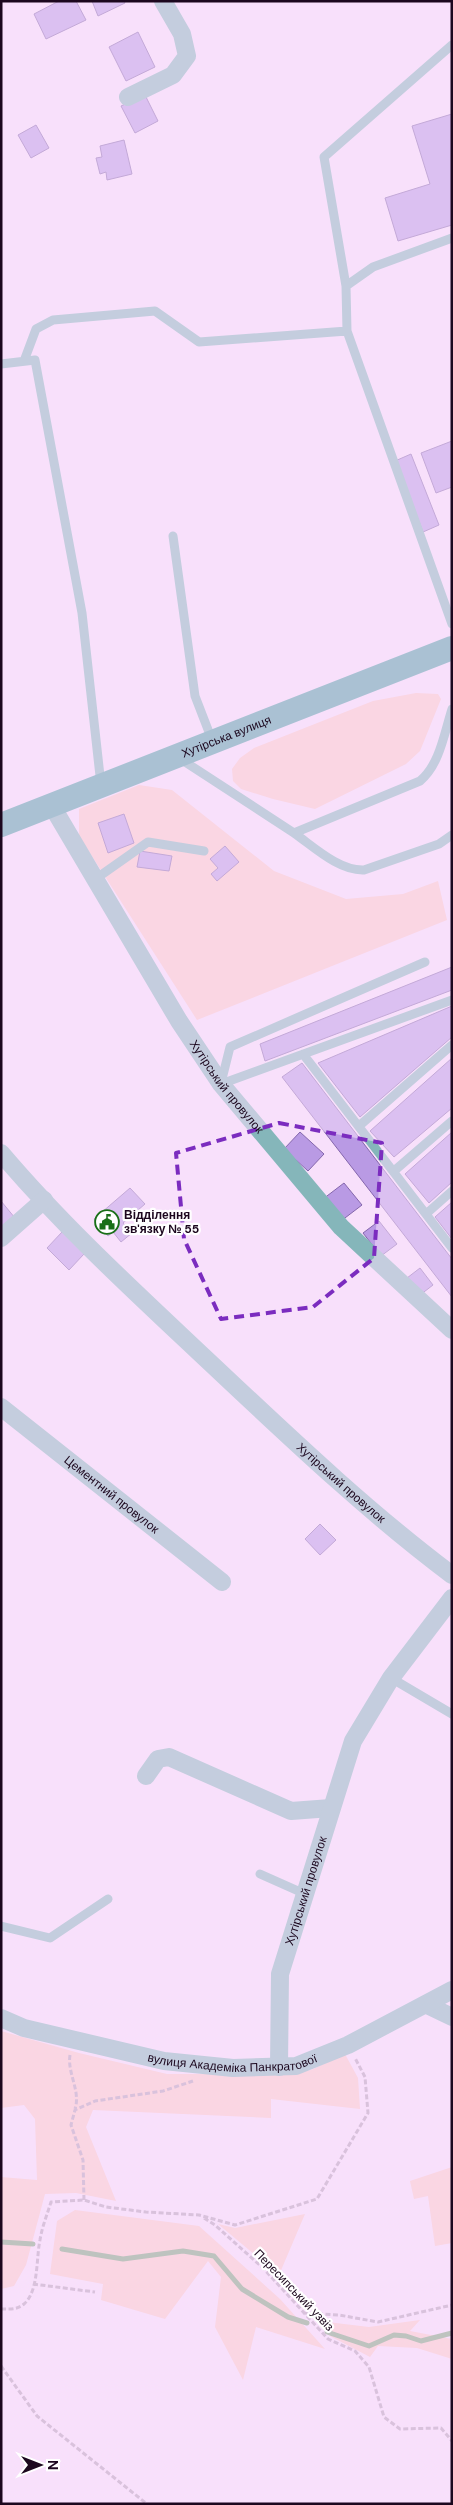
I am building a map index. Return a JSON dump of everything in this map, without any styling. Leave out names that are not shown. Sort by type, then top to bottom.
[{"type":"main road","name":"Хутірська вулиця","points":[[1,825],[452,648]]},
{"type":"street","points":[[128,97],[173,75],[187,56],[182,34],[163,1]]},
{"type":"street","name":"Хутірський провулок","points":[[52,806],[179,1021],[221,1084],[341,1227],[452,1330]]},
{"type":"street","name":"Хутірський провулок","points":[[1,1153],[108,1267],[264,1414],[402,1538],[452,1575]]},
{"type":"street","points":[[1,1238],[44,1200]]},
{"type":"street","name":"Цементний провулок","points":[[1,1407],[222,1582]]},
{"type":"street","name":"Хутірський провулок","points":[[279,2066],[280,1974],[353,1741],[391,1678],[452,1598]]},
{"type":"street","points":[[146,1776],[158,1759],[169,1757],[292,1811],[331,1808]]},
{"type":"street","name":"вулиця Академіка Панкратової","points":[[1,2018],[24,2028],[164,2061],[234,2068],[296,2066],[348,2045],[452,1990]]},
{"type":"street","points":[[427,2004],[452,2017]]},
{"type":"lane","points":[[452,45],[324,157],[346,286],[348,331],[452,624]]},
{"type":"lane","points":[[346,286],[373,267],[452,238]]},
{"type":"lane","points":[[24,361],[36,329],[53,320],[155,312],[199,342],[348,331]]},
{"type":"lane","points":[[1,364],[35,360],[81,603],[102,786]]},
{"type":"lane","points":[[172,536],[195,696],[214,743]]},
{"type":"lane","points":[[294,833],[420,781],[430,772],[436,762],[452,709]]},
{"type":"lane","points":[[177,757],[342,866],[356,870],[364,870],[439,844],[452,835]]},
{"type":"lane","points":[[94,880],[148,842],[204,851]]},
{"type":"lane","points":[[221,1084],[230,1047],[425,962]]},
{"type":"lane","points":[[221,1084],[452,1000]]},
{"type":"lane","points":[[359,1126],[452,1045]]},
{"type":"lane","points":[[303,1054],[452,1248]]},
{"type":"lane","points":[[394,1172],[452,1121]]},
{"type":"lane","points":[[426,1214],[452,1191]]},
{"type":"lane","points":[[391,1678],[452,1714]]},
{"type":"lane","points":[[260,1874],[305,1894]]},
{"type":"lane","points":[[1,1926],[50,1938],[108,1899]]},
{"type":"path","points":[[72,2040],[68,2062],[78,2100],[72,2124],[83,2160],[84,2200]]},
{"type":"path","points":[[1,2309],[14,2309],[23,2305],[28,2299],[33,2284],[40,2240],[51,2202],[84,2200],[106,2207],[199,2216],[235,2226],[318,2199],[368,2113],[365,2077],[348,2045]]},
{"type":"path","points":[[75,2110],[95,2101],[163,2092],[198,2080]]},
{"type":"path","name":"Пересипський узвіз","points":[[199,2216],[215,2225],[263,2268],[328,2340],[355,2351],[370,2367],[384,2417],[400,2429],[441,2428],[452,2441]]},
{"type":"path","points":[[33,2284],[95,2292]]},
{"type":"path","points":[[303,2313],[338,2315],[378,2322],[452,2305]]},
{"type":"path","points":[[1,2366],[37,2416],[147,2504]]},
{"type":"highlighted area","points":[[279,1123],[382,1143],[374,1258],[313,1307],[221,1319],[184,1239],[176,1153]]},
{"type":"shaded area","points":[[416,693],[438,694],[441,699],[420,751],[406,764],[315,809],[241,789],[233,781],[232,769],[240,758],[254,748],[373,701]]},
{"type":"shaded area","points":[[139,785],[172,790],[274,871],[346,899],[403,894],[438,881],[447,920],[197,1020],[79,836],[79,809]]},
{"type":"shaded area","points":[[1,2031],[79,2053],[167,2074],[273,2074],[311,2070],[345,2054],[358,2078],[360,2109],[271,2099],[271,2118],[93,2110],[86,2127],[116,2201],[76,2193],[45,2194],[26,2265],[14,2286],[1,2289],[1,2177],[37,2180],[35,2119],[24,2105],[1,2108]]},
{"type":"shaded area","points":[[452,2167],[452,2243],[435,2246],[428,2196],[414,2199],[410,2181]]},
{"type":"shaded area","points":[[75,2210],[199,2226],[280,2299],[325,2349],[256,2327],[243,2380],[215,2327],[221,2277],[208,2261],[165,2319],[101,2300],[103,2284],[50,2274],[57,2221]]},
{"type":"shaded area","points":[[305,2214],[279,2275],[218,2224],[235,2228]]},
{"type":"shaded area","points":[[420,2320],[410,2331],[452,2339],[452,2359],[417,2348],[378,2346],[370,2357],[330,2336],[319,2321],[369,2327]]},
{"type":"building","points":[[59,1],[76,1],[86,20],[46,39],[34,14]]},
{"type":"building","points":[[92,1],[124,1],[125,3],[98,16]]},
{"type":"building","points":[[138,32],[155,67],[126,81],[109,47]]},
{"type":"building","points":[[145,95],[158,121],[135,133],[121,106]]},
{"type":"building","points":[[452,114],[452,225],[398,241],[385,198],[430,184],[412,126]]},
{"type":"building","points":[[36,125],[49,148],[31,158],[18,135]]},
{"type":"building","points":[[124,140],[132,174],[107,180],[106,172],[100,174],[96,158],[102,157],[100,146]]},
{"type":"building","points":[[452,441],[452,487],[436,493],[421,453]]},
{"type":"building","points":[[411,454],[439,525],[423,532],[395,461]]},
{"type":"building","points":[[124,814],[134,843],[108,853],[98,823]]},
{"type":"building","points":[[225,846],[239,862],[217,881],[211,874],[218,868],[210,859]]},
{"type":"building","points":[[140,851],[172,856],[169,871],[137,867]]},
{"type":"building","points":[[452,967],[452,990],[265,1061],[260,1044]]},
{"type":"building","points":[[452,1006],[452,1037],[360,1117],[318,1063]]},
{"type":"building","points":[[452,1058],[452,1108],[394,1157],[370,1131]]},
{"type":"building","points":[[302,1063],[452,1259],[452,1297],[282,1077]]},
{"type":"building","points":[[300,1132],[324,1154],[308,1171],[284,1149]]},
{"type":"building","points":[[452,1132],[452,1182],[429,1203],[405,1174]]},
{"type":"building","points":[[344,1183],[362,1205],[341,1221],[323,1199]]},
{"type":"building","points":[[130,1188],[145,1204],[123,1223],[132,1233],[121,1242],[113,1232],[108,1236],[94,1219]]},
{"type":"building","points":[[1,1201],[15,1218],[1,1229]]},
{"type":"building","points":[[452,1202],[452,1239],[435,1217]]},
{"type":"building","points":[[379,1221],[397,1244],[381,1256],[363,1233]]},
{"type":"building","points":[[62,1232],[84,1254],[69,1270],[47,1248]]},
{"type":"building","points":[[420,1268],[433,1285],[420,1295],[407,1278]]},
{"type":"building","points":[[320,1524],[336,1540],[320,1555],[305,1539]]},
{"type":"waterway","points":[[1,2242],[33,2244]]},
{"type":"waterway","points":[[62,2249],[123,2259],[183,2251],[214,2256],[242,2289],[288,2317],[307,2323]]},
{"type":"waterway","points":[[327,2332],[369,2346],[394,2335],[406,2336],[421,2341],[452,2333]]},
{"type":"place","name":"Відділення зв'язку № 55","points":[[107,1222]]}]
